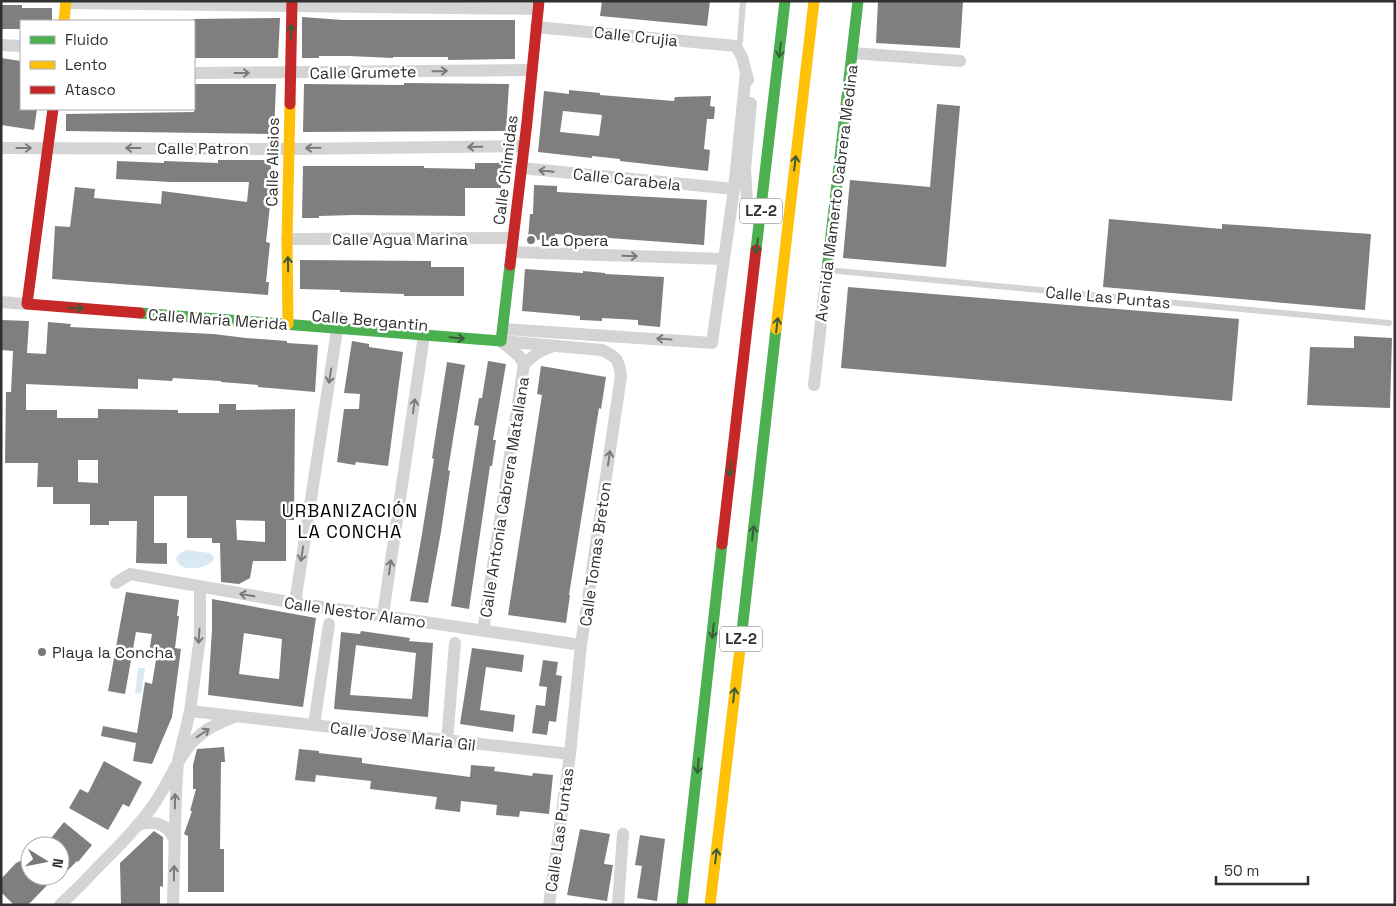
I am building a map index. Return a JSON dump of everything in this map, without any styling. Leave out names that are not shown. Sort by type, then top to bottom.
[{"type":"main road","name":"LZ-2","points":[[682,905],[785,1]]},
{"type":"main road","name":"LZ-2","points":[[710,905],[814,1]]},
{"type":"main road","name":"Avenida Mamerto Cabrera Medina","points":[[827,270],[858,1]]},
{"type":"main road","points":[[64,20],[66,2]]},
{"type":"main road","name":"Calle Alisios","points":[[288,318],[287,239],[292,3]]},
{"type":"main road","name":"Calle Chimidas","points":[[502,335],[538,5]]},
{"type":"main road","name":"LZ-2","points":[[745,217],[760,90]]},
{"type":"main road","points":[[31,296],[53,110]]},
{"type":"main road","name":"Calle Maria Merida","points":[[31,296],[288,318]]},
{"type":"main road","name":"Calle Bergantin","points":[[220,308],[338,323],[502,335]]},
{"type":"main road","points":[[338,323],[424,335],[502,335]]},
{"type":"main road","name":"LZ-2","points":[[733,350],[732,369],[736,421]]},
{"type":"street","points":[[66,2],[538,5]]},
{"type":"street","name":"Calle Crujia","points":[[536,26],[736,46]]},
{"type":"street","points":[[1,45],[20,46]]},
{"type":"street","points":[[736,46],[742,56],[751,93],[746,169],[747,202]]},
{"type":"street","points":[[852,53],[960,61]]},
{"type":"street","name":"Calle Grumete","points":[[195,73],[532,70]]},
{"type":"street","points":[[511,252],[724,259],[734,189],[746,72]]},
{"type":"street","name":"Calle Patron","points":[[1,148],[524,146]]},
{"type":"street","name":"Calle Carabela","points":[[521,168],[734,189]]},
{"type":"street","name":"Calle Agua Marina","points":[[287,239],[513,238]]},
{"type":"street","name":"Calle Bergantin","points":[[502,335],[712,343],[724,259]]},
{"type":"street","name":"Avenida Mamerto Cabrera Medina","points":[[814,386],[827,270]]},
{"type":"street","name":"Calle Maria Merida","points":[[1,302],[31,296]]},
{"type":"street","points":[[295,603],[338,323]]},
{"type":"street","points":[[384,616],[424,335]]},
{"type":"street","points":[[502,335],[556,346]]},
{"type":"street","points":[[502,335],[524,364],[544,349],[556,346]]},
{"type":"street","name":"Calle Tomas Breton","points":[[556,346],[602,350],[613,355],[619,364],[621,376],[581,645],[570,754]]},
{"type":"street","name":"Calle Antonia Cabrera Matallana","points":[[484,631],[524,364]]},
{"type":"street","name":"Calle Nestor Alamo","points":[[116,583],[130,574],[200,588],[295,603],[581,645]]},
{"type":"street","points":[[173,905],[178,761],[190,711],[200,637],[200,588]]},
{"type":"street","points":[[314,725],[329,624]]},
{"type":"street","points":[[447,741],[455,643]]},
{"type":"street","name":"Calle Jose Maria Gil","points":[[190,711],[570,754]]},
{"type":"street","points":[[63,903],[138,825],[152,807],[178,761],[200,734],[237,716]]},
{"type":"street","name":"Calle Las Puntas","points":[[549,905],[570,754]]},
{"type":"street","points":[[138,825],[150,822],[160,824],[170,832],[175,841]]},
{"type":"street","points":[[618,905],[623,834]]},
{"type":"lane","points":[[736,46],[740,40],[743,1]]},
{"type":"lane","name":"Calle Las Puntas","points":[[827,270],[1389,323]]},
{"type":"lane","points":[[676,905],[684,886]]},
{"type":"shaded area","points":[[187,550],[210,553],[214,557],[213,561],[198,568],[182,566],[176,558],[180,553]]},
{"type":"shaded area","points":[[138,668],[145,668],[141,694],[135,693]]},
{"type":"building","points":[[602,1],[710,1],[707,26],[600,16]]},
{"type":"building","points":[[878,1],[963,2],[960,48],[876,43]]},
{"type":"building","points":[[1,5],[22,5],[22,8],[52,8],[52,20],[20,20],[20,29],[1,29]]},
{"type":"building","points":[[302,17],[343,20],[515,20],[515,59],[448,60],[448,57],[393,58],[349,56],[302,58]]},
{"type":"building","points":[[280,18],[278,58],[195,58],[194,19]]},
{"type":"building","points":[[1,58],[20,61],[20,110],[37,110],[34,130],[1,125]]},
{"type":"building","points":[[404,83],[509,84],[506,131],[303,132],[304,84],[404,85]]},
{"type":"building","points":[[195,84],[276,84],[274,134],[66,131],[66,114],[194,112]]},
{"type":"building","points":[[569,90],[600,93],[600,95],[674,101],[675,97],[711,96],[710,106],[715,107],[714,119],[707,119],[704,149],[710,150],[708,171],[620,161],[620,159],[538,152],[544,91],[569,94]],"holes":[[[563,111],[602,115],[599,136],[560,132]]]},
{"type":"building","points":[[937,104],[960,106],[946,267],[843,258],[850,180],[930,187]]},
{"type":"building","points":[[218,160],[271,160],[271,196],[266,242],[270,243],[266,282],[269,282],[268,295],[52,279],[55,226],[70,227],[75,187],[95,189],[94,198],[161,204],[162,191],[247,202],[249,182],[171,182],[116,179],[117,161],[218,163]]},
{"type":"building","points":[[475,163],[502,163],[501,188],[465,188],[465,216],[353,215],[302,218],[303,166],[424,166],[424,168],[475,169]]},
{"type":"building","points":[[534,185],[557,186],[557,192],[707,200],[704,245],[555,234],[555,241],[528,239],[530,214],[533,214]]},
{"type":"building","points":[[1109,219],[1222,229],[1222,224],[1371,234],[1365,310],[1103,287]]},
{"type":"building","points":[[300,260],[431,261],[431,267],[464,267],[464,296],[404,296],[404,294],[300,289]]},
{"type":"building","points":[[525,269],[664,277],[660,327],[638,325],[638,320],[602,318],[602,321],[580,320],[580,316],[522,311]]},
{"type":"building","points":[[848,287],[1239,319],[1232,401],[841,368]]},
{"type":"building","points":[[1,320],[29,321],[27,353],[46,354],[48,322],[71,324],[70,327],[213,334],[318,345],[315,392],[258,387],[258,385],[221,381],[173,378],[172,381],[138,379],[138,389],[26,384],[26,410],[57,410],[57,418],[98,418],[98,409],[178,410],[178,413],[219,413],[219,404],[236,404],[236,410],[295,409],[294,520],[286,520],[286,561],[253,561],[250,578],[239,584],[221,582],[220,543],[212,543],[212,538],[187,538],[187,496],[154,496],[154,543],[167,543],[167,564],[136,563],[137,521],[109,521],[109,525],[90,525],[90,504],[53,504],[53,487],[37,487],[38,463],[5,463],[6,392],[11,392],[13,351],[1,350]],"holes":[[[78,460],[98,460],[98,483],[78,482]],[[236,520],[265,521],[265,542],[237,540]]]},
{"type":"building","points":[[1354,336],[1392,338],[1390,408],[1307,405],[1310,347],[1354,348]]},
{"type":"building","points":[[352,341],[369,344],[369,347],[403,352],[388,466],[356,462],[355,465],[337,462],[344,409],[359,409],[360,394],[344,393]]},
{"type":"building","points":[[488,361],[506,364],[493,440],[496,440],[492,466],[490,466],[469,609],[451,606],[479,426],[474,425],[479,398],[482,398]]},
{"type":"building","points":[[447,362],[465,365],[448,470],[450,471],[441,532],[428,603],[410,601],[434,459],[432,458]]},
{"type":"building","points":[[541,366],[606,377],[601,409],[599,408],[566,623],[508,615],[542,395],[537,394]]},
{"type":"building","points":[[126,592],[179,600],[175,648],[181,649],[172,717],[152,764],[133,761],[136,743],[101,736],[103,726],[137,733],[145,682],[152,684],[157,654],[149,653],[152,634],[136,632],[125,694],[108,691]]},
{"type":"building","points":[[212,599],[316,618],[303,707],[208,695]],"holes":[[[244,633],[282,639],[279,679],[239,674]]]},
{"type":"building","points":[[361,631],[410,638],[409,641],[433,643],[428,717],[334,709],[341,632],[360,634]],"holes":[[[356,645],[416,653],[412,699],[350,695]]]},
{"type":"building","points":[[472,648],[524,655],[522,672],[486,667],[480,710],[515,715],[513,732],[460,724]]},
{"type":"building","points":[[543,660],[558,662],[556,675],[562,676],[556,722],[549,721],[547,735],[532,733],[536,705],[545,706],[547,687],[539,686]]},
{"type":"building","points":[[224,747],[225,762],[221,762],[220,849],[224,849],[224,892],[188,892],[188,836],[184,834],[192,811],[190,811],[196,789],[193,789],[193,765],[197,749]]},
{"type":"building","points":[[299,749],[362,758],[362,763],[470,777],[471,765],[495,767],[494,771],[532,776],[533,773],[553,775],[549,814],[520,811],[519,817],[496,815],[497,805],[461,801],[460,812],[435,809],[437,797],[370,789],[371,781],[316,775],[315,782],[295,780]]},
{"type":"building","points":[[104,761],[142,782],[129,807],[123,804],[108,830],[69,808],[80,789],[88,793]]},
{"type":"building","points":[[64,822],[92,845],[78,862],[70,868],[70,836],[53,836]]},
{"type":"building","points":[[580,829],[610,834],[604,864],[613,865],[607,901],[567,895]]},
{"type":"building","points":[[154,831],[163,837],[163,887],[160,886],[160,905],[121,905],[120,863]]},
{"type":"building","points":[[640,835],[665,839],[657,901],[637,898],[642,866],[635,865]]},
{"type":"building","points":[[20,861],[20,886],[46,886],[28,905],[14,905],[1,892],[1,879]]},
{"type":"traffic: fast","points":[[756,250],[785,1]]},
{"type":"traffic: fast","points":[[827,270],[858,1]]},
{"type":"traffic: fast","points":[[140,313],[501,341],[510,265]]},
{"type":"traffic: fast","points":[[741,640],[776,329]]},
{"type":"traffic: fast","points":[[682,905],[722,544]]},
{"type":"traffic: slow","points":[[64,20],[66,1]]},
{"type":"traffic: slow","points":[[776,329],[814,1]]},
{"type":"traffic: slow","points":[[288,324],[287,239],[290,104]]},
{"type":"traffic: slow","points":[[710,905],[741,640]]},
{"type":"traffic: jam","points":[[290,104],[292,1]]},
{"type":"traffic: jam","points":[[510,265],[539,1]]},
{"type":"traffic: jam","points":[[53,110],[27,304],[140,313]]},
{"type":"traffic: jam","points":[[722,544],[756,250]]},
{"type":"place","name":"La Opera","points":[[531,240]]},
{"type":"place","name":"Playa la Concha","points":[[42,652]]},
{"type":"district","name":"URBANIZACIÓN LA CONCHA","points":[[350,521]]}]
